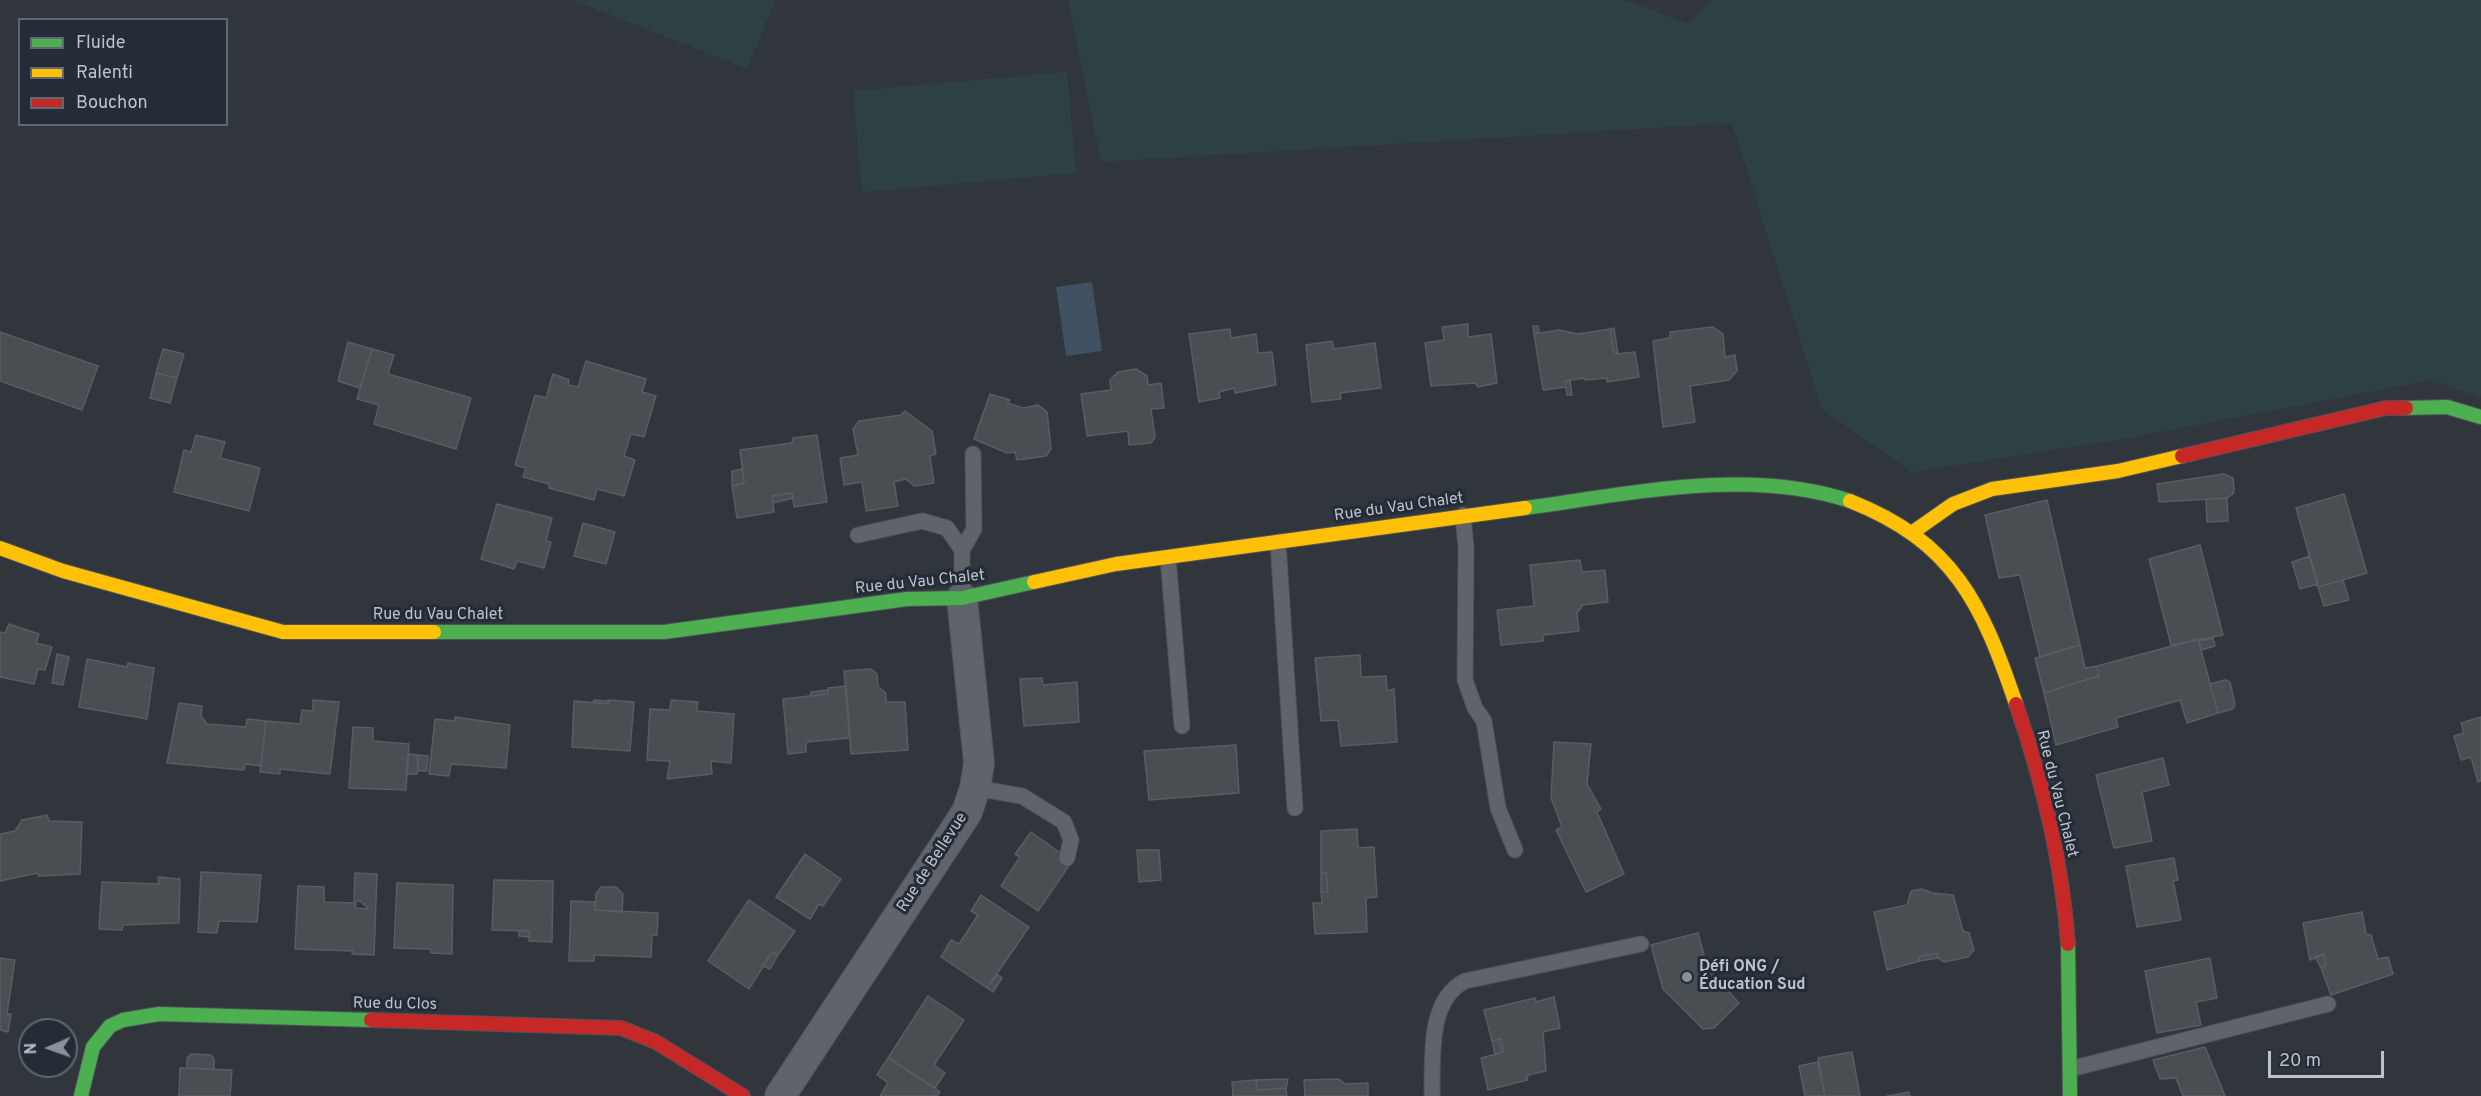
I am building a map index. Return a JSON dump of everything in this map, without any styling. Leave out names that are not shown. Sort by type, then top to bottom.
[{"type":"street","points":[[1912,532],[1953,504],[1992,489],[2118,471],[2386,408],[2446,407],[2481,417]]},
{"type":"street","name":"Rue du Vau Chalet","points":[[0,548],[63,571],[283,632],[664,632],[907,599],[962,598],[1116,564],[1673,488],[1726,485],[1823,494],[1848,500],[1868,507],[1912,532],[1950,566],[1988,632],[2012,692],[2050,822],[2060,873],[2069,954],[2070,1096]]},
{"type":"street","name":"Rue de Bellevue","points":[[780,1096],[967,812],[975,788],[979,763],[962,598]]},
{"type":"street","name":"Rue du Clos","points":[[81,1096],[90,1049],[100,1034],[118,1020],[130,1016],[159,1014],[621,1028],[656,1042],[743,1096]]},
{"type":"lane","points":[[962,598],[962,550],[974,528],[973,454]]},
{"type":"lane","points":[[1462,515],[1466,548],[1465,681],[1475,708],[1484,721],[1498,808],[1515,850]]},
{"type":"lane","points":[[858,535],[922,521],[947,528],[962,550]]},
{"type":"lane","points":[[1278,542],[1295,808]]},
{"type":"lane","points":[[1168,558],[1182,726]]},
{"type":"lane","points":[[975,788],[1022,796],[1064,822],[1071,840],[1067,858]]},
{"type":"lane","points":[[1432,1096],[1437,1020],[1445,996],[1457,985],[1465,981],[1641,944]]},
{"type":"lane","points":[[2070,1069],[2328,1004]]},
{"type":"shaded area","points":[[573,0],[776,0],[747,69]]},
{"type":"shaded area","points":[[1068,0],[1624,0],[1689,24],[1711,0],[2481,0],[2481,397],[2432,380],[2123,439],[1912,472],[1822,409],[1732,123],[1101,162]]},
{"type":"shaded area","points":[[1067,72],[1076,173],[862,192],[853,91]]},
{"type":"water","points":[[1092,282],[1102,351],[1066,356],[1056,287]]},
{"type":"building","points":[[1468,324],[1468,337],[1491,334],[1497,383],[1478,387],[1475,383],[1431,386],[1425,343],[1444,340],[1442,327]]},
{"type":"building","points":[[1533,326],[1538,326],[1539,333],[1534,334]]},
{"type":"building","points":[[1713,327],[1723,334],[1725,357],[1735,355],[1737,371],[1729,380],[1690,386],[1695,422],[1663,427],[1653,341],[1670,338],[1670,332]]},
{"type":"building","points":[[1614,328],[1618,354],[1613,351],[1610,329]]},
{"type":"building","points":[[1230,329],[1231,338],[1256,334],[1258,353],[1272,352],[1276,385],[1235,393],[1234,388],[1219,392],[1220,398],[1199,402],[1189,334]]},
{"type":"building","points":[[1610,329],[1613,351],[1618,354],[1635,352],[1639,377],[1607,382],[1607,378],[1585,380],[1584,378],[1565,381],[1566,387],[1543,390],[1534,334],[1559,330],[1578,334]]},
{"type":"building","points":[[0,332],[98,366],[82,410],[0,381]]},
{"type":"building","points":[[1332,341],[1334,349],[1375,343],[1381,388],[1340,393],[1341,399],[1312,402],[1306,345]]},
{"type":"building","points":[[348,342],[372,349],[360,388],[338,381]]},
{"type":"building","points":[[163,349],[184,354],[177,378],[156,373]]},
{"type":"building","points":[[372,349],[394,355],[388,374],[471,398],[456,449],[374,424],[379,405],[357,399]]},
{"type":"building","points":[[586,361],[646,379],[642,392],[656,396],[644,437],[631,434],[624,456],[635,460],[624,496],[597,489],[594,500],[549,488],[549,484],[523,477],[526,468],[515,465],[535,395],[546,398],[553,374],[569,380],[568,385],[578,387]]},
{"type":"building","points":[[1136,369],[1147,376],[1148,385],[1161,383],[1164,408],[1151,409],[1155,437],[1151,443],[1129,445],[1128,431],[1087,436],[1081,394],[1111,390],[1110,380],[1118,372]]},
{"type":"building","points":[[156,373],[177,378],[170,403],[150,398]]},
{"type":"building","points":[[1570,380],[1572,395],[1567,395],[1565,381]]},
{"type":"building","points":[[990,394],[1010,400],[1007,403],[1023,408],[1038,405],[1047,412],[1051,449],[1046,456],[1017,460],[1015,452],[1007,453],[974,439]]},
{"type":"building","points":[[905,411],[932,431],[936,454],[930,456],[934,483],[914,486],[906,479],[894,482],[898,506],[866,511],[862,482],[844,485],[840,458],[858,455],[853,429],[859,421],[901,415]]},
{"type":"building","points":[[196,435],[225,442],[220,458],[260,468],[249,511],[174,492],[184,450],[191,452]]},
{"type":"building","points":[[817,435],[827,502],[794,507],[792,493],[772,496],[774,512],[737,518],[732,486],[744,483],[740,450],[792,443],[793,438]]},
{"type":"building","points":[[742,469],[744,483],[732,486],[732,471]]},
{"type":"building","points":[[2224,474],[2233,478],[2233,494],[2227,498],[2159,502],[2157,484]]},
{"type":"building","points":[[792,493],[793,498],[773,503],[772,496]]},
{"type":"building","points":[[2344,494],[2367,573],[2318,587],[2296,508]]},
{"type":"building","points":[[2227,498],[2228,521],[2207,522],[2206,499]]},
{"type":"building","points":[[2047,500],[2080,645],[2040,657],[2020,575],[1999,578],[1985,515]]},
{"type":"building","points":[[497,504],[552,518],[546,541],[551,542],[544,568],[517,561],[514,569],[481,559]]},
{"type":"building","points":[[583,523],[615,532],[606,564],[574,556]]},
{"type":"building","points":[[2200,545],[2223,635],[2171,645],[2149,559]]},
{"type":"building","points":[[2310,556],[2318,584],[2300,589],[2292,562]]},
{"type":"building","points":[[1580,560],[1582,572],[1605,570],[1608,602],[1583,605],[1577,613],[1579,631],[1543,635],[1543,641],[1501,645],[1497,610],[1534,606],[1530,565]]},
{"type":"building","points":[[2343,580],[2349,600],[2324,606],[2318,587]]},
{"type":"building","points":[[9,624],[39,634],[36,643],[52,647],[45,670],[38,669],[34,684],[0,677],[0,632],[5,633]]},
{"type":"building","points":[[2213,638],[2215,646],[2201,650],[2199,641]]},
{"type":"building","points":[[2198,639],[2218,713],[2187,723],[2180,700],[2116,718],[2118,727],[2056,745],[2044,693],[2099,676],[2097,666]]},
{"type":"building","points":[[2080,645],[2085,668],[2097,666],[2099,676],[2044,693],[2035,658]]},
{"type":"building","points":[[57,654],[69,657],[63,685],[52,683]]},
{"type":"building","points":[[1360,655],[1361,677],[1386,676],[1387,691],[1394,689],[1397,742],[1341,746],[1338,720],[1321,721],[1315,658]]},
{"type":"building","points":[[87,659],[127,667],[128,663],[154,668],[147,719],[79,707]]},
{"type":"building","points":[[871,669],[877,674],[878,687],[886,693],[886,702],[905,702],[908,750],[851,754],[844,671]]},
{"type":"building","points":[[1042,678],[1043,685],[1077,682],[1079,722],[1024,726],[1020,679]]},
{"type":"building","points":[[2225,680],[2230,682],[2235,705],[2233,709],[2218,713],[2210,684]]},
{"type":"building","points":[[846,686],[850,738],[806,742],[806,752],[788,754],[783,699],[828,694],[828,688]]},
{"type":"building","points":[[828,690],[828,694],[810,696],[811,692]]},
{"type":"building","points":[[313,700],[339,702],[330,774],[280,769],[280,774],[260,772],[266,721],[300,724],[302,710],[313,711]]},
{"type":"building","points":[[594,700],[608,701],[609,704],[593,702]]},
{"type":"building","points":[[608,700],[634,702],[630,751],[572,747],[574,701],[609,704]]},
{"type":"building","points":[[671,700],[698,702],[697,711],[734,714],[731,763],[711,761],[712,774],[667,779],[670,761],[647,760],[650,709],[670,710]]},
{"type":"building","points":[[179,703],[202,706],[201,716],[207,724],[246,727],[247,719],[266,721],[261,766],[245,764],[244,770],[167,763]]},
{"type":"building","points":[[455,717],[510,725],[506,768],[451,764],[449,776],[429,774],[435,719],[455,721]]},
{"type":"building","points":[[2481,717],[2481,781],[2478,782],[2471,757],[2461,760],[2454,736],[2464,733],[2461,723]]},
{"type":"building","points":[[353,727],[373,728],[373,741],[409,744],[406,790],[349,788]]},
{"type":"building","points":[[1554,742],[1591,744],[1587,784],[1601,809],[1597,812],[1624,874],[1586,892],[1556,830],[1562,827],[1551,798]]},
{"type":"building","points":[[1236,745],[1239,793],[1149,800],[1144,751]]},
{"type":"building","points":[[408,754],[418,755],[417,774],[406,774]]},
{"type":"building","points":[[418,755],[428,756],[427,771],[418,771]]},
{"type":"building","points":[[2163,758],[2169,785],[2142,792],[2152,841],[2114,848],[2096,775]]},
{"type":"building","points":[[47,815],[49,821],[82,822],[80,874],[39,876],[37,873],[0,881],[0,834],[15,831],[22,820]]},
{"type":"building","points":[[1357,829],[1358,848],[1374,847],[1377,897],[1366,898],[1367,932],[1315,934],[1313,903],[1322,903],[1321,892],[1328,892],[1326,872],[1321,873],[1321,831]]},
{"type":"building","points":[[1031,832],[1072,861],[1038,911],[1001,886],[1020,857],[1015,854]]},
{"type":"building","points":[[1137,850],[1159,850],[1161,880],[1139,882]]},
{"type":"building","points":[[805,854],[841,879],[823,906],[819,904],[810,919],[776,897]]},
{"type":"building","points":[[2174,858],[2178,880],[2173,881],[2181,920],[2137,927],[2126,866]]},
{"type":"building","points":[[201,872],[261,875],[257,922],[219,921],[217,933],[198,932]]},
{"type":"building","points":[[1326,872],[1328,892],[1321,892],[1321,873]]},
{"type":"building","points":[[355,873],[377,874],[374,955],[352,954],[353,951],[295,949],[298,886],[324,887],[324,902],[356,903],[355,908],[369,909],[360,901],[354,901]]},
{"type":"building","points":[[158,877],[180,879],[179,923],[123,925],[122,930],[99,929],[102,882],[159,884]]},
{"type":"building","points":[[494,880],[553,881],[552,942],[529,941],[530,931],[492,930]]},
{"type":"building","points":[[397,883],[453,885],[452,954],[431,953],[430,949],[394,948]]},
{"type":"building","points":[[601,887],[616,887],[623,894],[622,912],[595,910],[596,894]]},
{"type":"building","points":[[1922,889],[1932,893],[1953,895],[1963,931],[1969,933],[1974,950],[1968,957],[1944,962],[1938,958],[1937,953],[1918,957],[1920,961],[1887,970],[1874,912],[1907,905],[1911,891]]},
{"type":"building","points":[[981,895],[1029,927],[987,988],[941,957],[951,940],[959,944],[978,915],[971,911]]},
{"type":"building","points":[[749,900],[795,931],[778,955],[772,952],[749,989],[708,961]]},
{"type":"building","points":[[571,901],[595,902],[595,910],[658,913],[657,935],[652,935],[651,957],[594,955],[594,961],[569,961]]},
{"type":"building","points":[[2362,912],[2366,934],[2371,935],[2378,959],[2388,957],[2393,974],[2331,995],[2321,968],[2326,965],[2324,954],[2310,960],[2303,923]]},
{"type":"building","points":[[519,931],[530,931],[529,937],[519,936]]},
{"type":"building","points":[[1698,933],[1707,967],[1739,1003],[1714,1028],[1703,1029],[1663,989],[1651,945]]},
{"type":"building","points":[[772,952],[778,955],[770,969],[763,966]]},
{"type":"building","points":[[1937,953],[1938,958],[1920,961],[1918,957]]},
{"type":"building","points":[[2324,954],[2326,965],[2321,968],[2315,957]]},
{"type":"building","points":[[0,958],[15,960],[7,1014],[11,1014],[8,1032],[0,1030]]},
{"type":"building","points":[[2210,958],[2217,998],[2196,1002],[2201,1025],[2157,1033],[2145,971]]},
{"type":"building","points":[[997,974],[1002,978],[993,992],[987,988]]},
{"type":"building","points":[[928,996],[964,1020],[934,1065],[945,1073],[935,1088],[888,1058]]},
{"type":"building","points":[[1554,997],[1560,1028],[1543,1032],[1546,1071],[1528,1075],[1527,1080],[1488,1090],[1481,1058],[1504,1052],[1501,1039],[1492,1041],[1484,1010],[1535,998],[1536,1002]]},
{"type":"building","points":[[1499,1039],[1502,1052],[1495,1054],[1492,1041]]},
{"type":"building","points":[[2205,1047],[2225,1096],[2183,1096],[2176,1078],[2160,1079],[2153,1060]]},
{"type":"building","points":[[1852,1052],[1860,1096],[1825,1096],[1818,1058]]},
{"type":"building","points":[[191,1054],[211,1055],[214,1059],[214,1069],[187,1068],[187,1058]]},
{"type":"building","points":[[888,1058],[940,1092],[937,1096],[880,1096],[888,1083],[877,1075]]},
{"type":"building","points":[[1818,1062],[1825,1096],[1805,1096],[1799,1066]]},
{"type":"building","points":[[180,1068],[232,1070],[230,1096],[179,1096]]},
{"type":"building","points":[[1288,1079],[1286,1088],[1257,1090],[1256,1080]]},
{"type":"building","points":[[1339,1079],[1345,1084],[1368,1083],[1368,1096],[1305,1096],[1304,1080]]},
{"type":"building","points":[[1256,1080],[1257,1090],[1286,1088],[1287,1096],[1233,1096],[1232,1082]]},
{"type":"building","points":[[1909,1092],[1910,1096],[1887,1096]]},
{"type":"traffic: fast","points":[[2406,408],[2447,407],[2481,417]]},
{"type":"traffic: fast","points":[[1525,508],[1647,491],[1730,485],[1771,486],[1811,491],[1850,501]]},
{"type":"traffic: fast","points":[[434,632],[664,632],[907,599],[962,598],[1034,582]]},
{"type":"traffic: fast","points":[[2068,944],[2070,1096]]},
{"type":"traffic: fast","points":[[81,1096],[93,1047],[110,1026],[123,1020],[159,1014],[371,1020]]},
{"type":"traffic: slow","points":[[1913,532],[1953,504],[1992,489],[2118,471],[2182,456]]},
{"type":"traffic: slow","points":[[1850,501],[1886,517],[1915,536],[1939,557],[1959,580],[1990,636],[2016,704]]},
{"type":"traffic: slow","points":[[1034,582],[1116,564],[1525,508]]},
{"type":"traffic: slow","points":[[0,548],[63,571],[283,632],[434,632]]},
{"type":"traffic: jam","points":[[2182,456],[2386,408],[2406,408]]},
{"type":"traffic: jam","points":[[2016,704],[2035,763],[2050,822],[2061,883],[2068,944]]},
{"type":"traffic: jam","points":[[371,1020],[621,1028],[656,1042],[743,1096]]},
{"type":"place","name":"Défi ONG / Éducation Sud","points":[[1687,977]]}]
